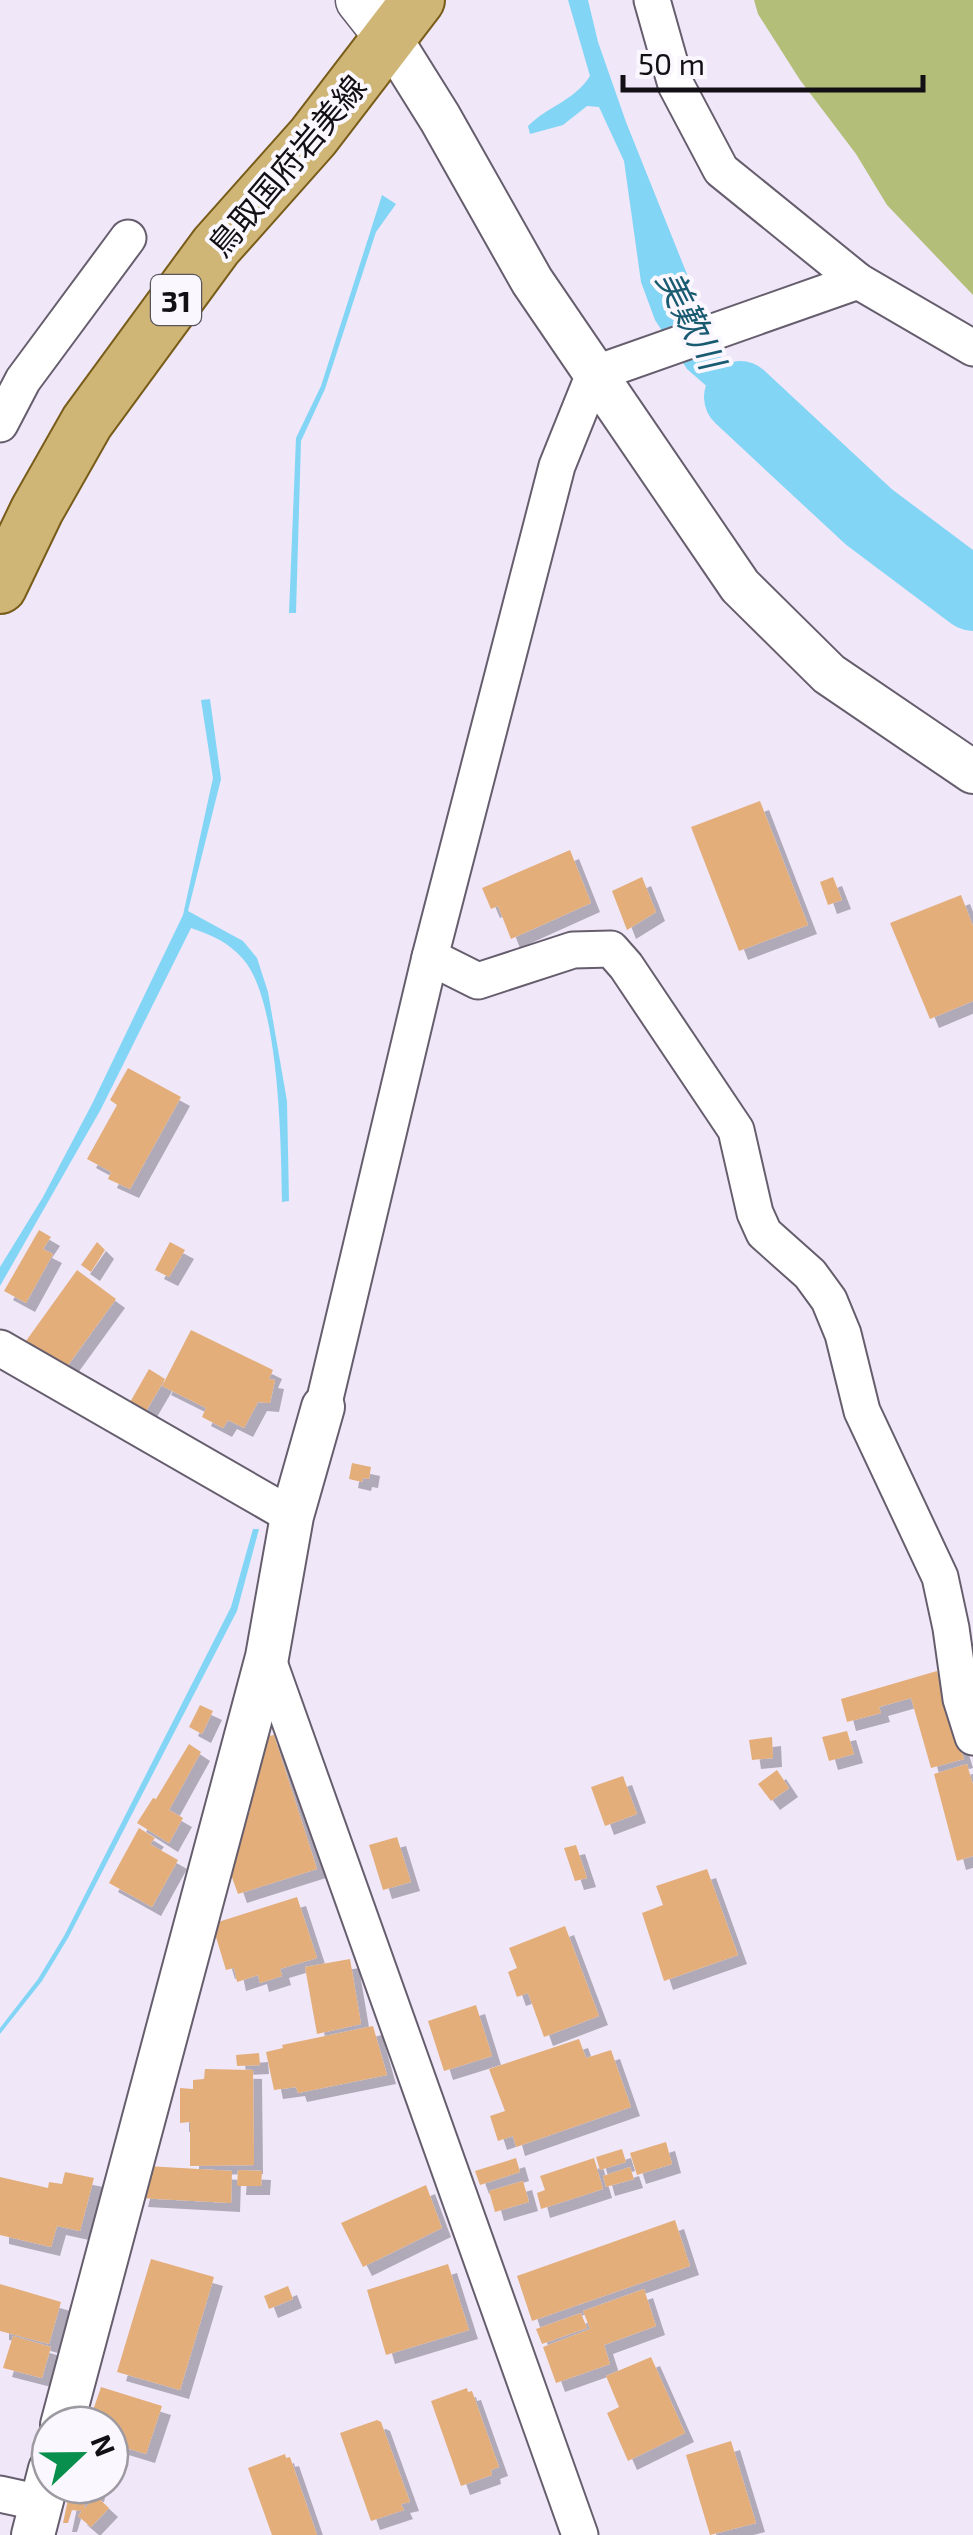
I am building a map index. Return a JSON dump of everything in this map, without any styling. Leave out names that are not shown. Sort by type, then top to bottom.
[{"type":"main road","name":"鳥取国府岩美線","points":[[0,587],[37,510],[87,422],[216,246],[313,138],[389,13]]},
{"type":"street","points":[[652,0],[676,85],[721,170],[858,281],[973,348]]},
{"type":"street","points":[[389,13],[532,281],[740,586],[829,674],[973,772]]},
{"type":"street","points":[[0,424],[23,380],[128,238]]},
{"type":"street","points":[[67,2405],[267,1658],[292,1516],[323,1407],[430,956],[557,466],[594,374],[858,281]]},
{"type":"street","points":[[430,956],[478,981],[573,950],[611,948],[635,978],[736,1130],[755,1213],[764,1233],[810,1274],[828,1300],[843,1334],[862,1411],[940,1576],[961,1699],[973,1737]]},
{"type":"street","points":[[0,1348],[292,1516]]},
{"type":"street","points":[[267,1658],[580,2535]]},
{"type":"street","points":[[0,2494],[30,2500]]},
{"type":"green space","points":[[754,0],[973,0],[973,295],[887,205],[856,154],[800,80],[758,14]]},
{"type":"water","points":[[568,0],[588,0],[626,122],[719,354],[738,380],[821,455],[807,474],[687,369],[655,320],[641,282],[624,161],[599,107],[587,106],[563,125],[530,134],[528,126],[576,92],[590,76]]},
{"type":"water","points":[[382,195],[396,204],[376,232],[325,389],[301,441],[296,613],[289,613],[296,438],[321,386]]},
{"type":"water","points":[[210,699],[221,779],[188,911],[243,941],[257,958],[268,992],[287,1101],[289,1201],[282,1202],[276,1076],[265,1007],[255,979],[232,948],[191,928],[101,1109],[0,1286],[0,1267],[43,1197],[92,1104],[183,915],[213,778],[201,700]]},
{"type":"water","points":[[253,1529],[259,1529],[237,1611],[68,1938],[42,1981],[0,2034],[0,2028],[38,1979],[64,1936],[231,1607]]},
{"type":"building","points":[[760,801],[808,925],[739,951],[691,827]]},
{"type":"building","points":[[570,850],[591,903],[511,939],[498,906],[491,909],[482,888]]},
{"type":"building","points":[[642,877],[656,912],[627,930],[612,891]]},
{"type":"building","points":[[833,877],[842,900],[828,905],[820,882]]},
{"type":"building","points":[[961,895],[973,926],[973,1001],[930,1019],[890,923]]},
{"type":"building","points":[[128,1068],[181,1097],[130,1189],[108,1179],[111,1172],[87,1159],[117,1105],[110,1100]]},
{"type":"building","points":[[39,1230],[51,1237],[43,1249],[53,1254],[26,1303],[4,1291]]},
{"type":"building","points":[[97,1242],[105,1250],[91,1272],[81,1265]]},
{"type":"building","points":[[170,1242],[185,1250],[169,1277],[155,1270]]},
{"type":"building","points":[[77,1270],[116,1299],[66,1368],[26,1341]]},
{"type":"building","points":[[191,1330],[273,1370],[269,1379],[275,1380],[270,1403],[258,1402],[244,1428],[228,1420],[223,1428],[202,1417],[206,1408],[162,1386]]},
{"type":"building","points":[[149,1369],[165,1379],[145,1413],[129,1404]]},
{"type":"building","points":[[352,1463],[371,1467],[369,1479],[349,1479]]},
{"type":"building","points":[[937,1671],[964,1759],[931,1768],[911,1698],[879,1707],[881,1713],[847,1722],[841,1699]]},
{"type":"building","points":[[200,1705],[213,1711],[202,1734],[189,1727]]},
{"type":"building","points":[[847,1731],[854,1754],[829,1761],[822,1737]]},
{"type":"building","points":[[274,1735],[317,1869],[238,1894],[225,1858],[235,1817],[250,1812],[243,1791],[257,1738]]},
{"type":"building","points":[[772,1737],[773,1758],[752,1760],[749,1740]]},
{"type":"building","points":[[189,1744],[201,1752],[169,1810],[183,1818],[169,1843],[137,1823]]},
{"type":"building","points":[[967,1764],[973,1785],[973,1856],[957,1861],[934,1774]]},
{"type":"building","points":[[777,1770],[789,1788],[771,1801],[758,1784]]},
{"type":"building","points":[[623,1776],[637,1814],[605,1826],[591,1787]]},
{"type":"building","points":[[139,1828],[155,1838],[150,1844],[178,1860],[152,1907],[109,1883]]},
{"type":"building","points":[[397,1837],[411,1882],[383,1890],[369,1845]]},
{"type":"building","points":[[576,1845],[587,1878],[575,1881],[564,1848]]},
{"type":"building","points":[[707,1869],[738,1955],[664,1981],[642,1913],[663,1905],[656,1886]]},
{"type":"building","points":[[297,1897],[317,1958],[280,1969],[282,1976],[260,1983],[258,1975],[237,1982],[234,1968],[226,1970],[212,1924]]},
{"type":"building","points":[[565,1926],[599,2016],[544,2037],[528,1993],[517,1997],[508,1972],[517,1968],[509,1948]]},
{"type":"building","points":[[350,1959],[361,2024],[317,2034],[305,1967]]},
{"type":"building","points":[[476,2005],[492,2056],[444,2071],[428,2021]]},
{"type":"building","points":[[373,2026],[387,2075],[298,2093],[296,2087],[274,2090],[266,2052],[283,2048],[282,2045]]},
{"type":"building","points":[[579,2039],[586,2058],[611,2050],[631,2107],[516,2147],[513,2136],[498,2141],[490,2116],[505,2111],[489,2069]]},
{"type":"building","points":[[259,2053],[260,2065],[237,2066],[236,2055]]},
{"type":"building","points":[[205,2069],[253,2070],[254,2165],[190,2166],[190,2122],[180,2123],[180,2088],[193,2089],[193,2080],[204,2079]]},
{"type":"building","points":[[666,2142],[672,2164],[637,2175],[630,2153]]},
{"type":"building","points":[[622,2149],[626,2162],[600,2170],[596,2157]]},
{"type":"building","points":[[516,2158],[520,2172],[480,2185],[475,2171]]},
{"type":"building","points":[[594,2158],[603,2189],[541,2209],[537,2193],[545,2190],[540,2176]]},
{"type":"building","points":[[147,2166],[232,2171],[231,2203],[139,2198]]},
{"type":"building","points":[[630,2167],[634,2179],[606,2187],[603,2176]]},
{"type":"building","points":[[238,2170],[262,2171],[261,2186],[237,2186]]},
{"type":"building","points":[[65,2172],[94,2178],[80,2231],[57,2226],[51,2247],[0,2235],[0,2177],[48,2188],[49,2182],[62,2184]]},
{"type":"building","points":[[523,2181],[529,2202],[495,2212],[489,2191]]},
{"type":"building","points":[[426,2185],[442,2228],[363,2267],[341,2223]]},
{"type":"building","points":[[675,2220],[690,2266],[532,2321],[517,2276]]},
{"type":"building","points":[[151,2259],[214,2277],[180,2390],[117,2372]]},
{"type":"building","points":[[448,2264],[469,2330],[386,2355],[367,2290]]},
{"type":"building","points":[[0,2284],[61,2302],[49,2344],[0,2331]]},
{"type":"building","points":[[288,2286],[293,2299],[269,2309],[264,2296]]},
{"type":"building","points":[[644,2289],[656,2326],[604,2345],[610,2364],[556,2383],[543,2347],[590,2329],[583,2311]]},
{"type":"building","points":[[581,2313],[587,2328],[542,2344],[536,2329]]},
{"type":"building","points":[[13,2336],[51,2347],[42,2378],[3,2368]]},
{"type":"building","points":[[651,2357],[685,2433],[628,2461],[607,2413],[619,2407],[606,2376]]},
{"type":"building","points":[[101,2387],[162,2406],[146,2454],[130,2449],[130,2405],[95,2405]]},
{"type":"building","points":[[467,2388],[472,2391],[499,2467],[491,2470],[492,2475],[461,2486],[431,2401]]},
{"type":"building","points":[[377,2420],[410,2502],[401,2504],[404,2510],[371,2521],[340,2433]]},
{"type":"building","points":[[731,2441],[756,2523],[710,2535],[686,2455]]},
{"type":"building","points":[[285,2454],[290,2457],[317,2535],[272,2535],[248,2468]]},
{"type":"building","points":[[67,2505],[109,2508],[91,2527],[78,2516],[82,2511],[72,2510],[68,2523],[63,2523]]},
{"type":"waterway","name":"美歎川","points":[[740,397],[869,517],[973,595]]}]
